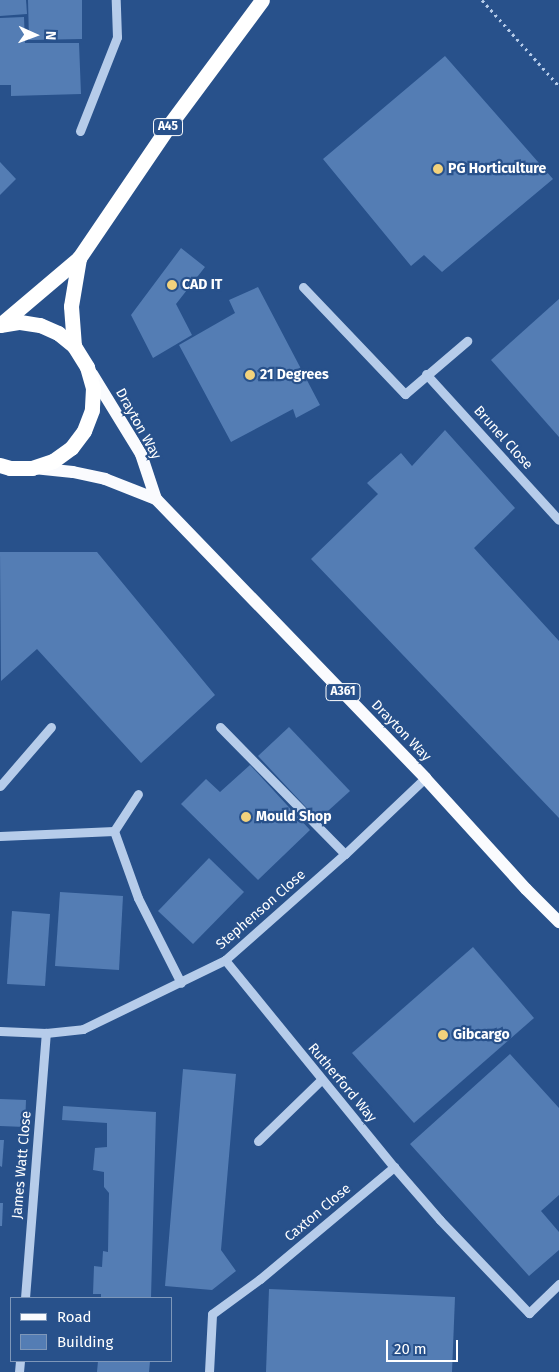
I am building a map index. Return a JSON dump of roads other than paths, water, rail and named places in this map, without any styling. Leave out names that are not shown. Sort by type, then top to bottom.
[{"type":"highway","name":"A45","points":[[0,325],[79,258],[170,124],[262,0]]},
{"type":"highway","name":"A45","points":[[74,346],[71,306],[79,258]]},
{"type":"highway","name":"A45","points":[[0,325],[20,322],[40,325],[58,333],[74,346],[87,366],[93,388],[92,410],[84,431],[71,448],[53,461],[32,468],[3,468]]},
{"type":"main road","name":"Drayton Way","points":[[87,366],[141,454],[156,499]]},
{"type":"main road","name":"Drayton Way","points":[[32,468],[73,472],[105,479],[156,499],[425,778],[526,889],[559,922]]},
{"type":"street","points":[[80,131],[117,37],[116,0]]},
{"type":"street","points":[[303,287],[405,394],[426,374],[467,341]]},
{"type":"street","name":"Brunel Close","points":[[426,374],[559,520]]},
{"type":"street","points":[[0,786],[51,727]]},
{"type":"street","points":[[220,727],[345,854]]},
{"type":"street","name":"Stephenson Close","points":[[0,1030],[46,1033],[83,1028],[181,983],[225,960],[345,854],[425,778]]},
{"type":"street","points":[[114,832],[138,794]]},
{"type":"street","points":[[0,836],[114,832]]},
{"type":"street","points":[[114,832],[138,898],[181,983]]},
{"type":"street","name":"Rutherford Way","points":[[225,960],[321,1080],[394,1167],[440,1220],[528,1313],[559,1284]]},
{"type":"street","name":"James Watt Close","points":[[25,1297],[46,1033]]},
{"type":"street","points":[[258,1141],[321,1080]]},
{"type":"street","name":"Caxton Close","points":[[209,1372],[212,1314],[260,1280],[394,1167]]},
{"type":"place","name":"PG Horticulture","points":[[438,169]]},
{"type":"place","name":"CAD IT","points":[[172,285]]},
{"type":"place","name":"21 Degrees","points":[[250,375]]},
{"type":"place","name":"Mould Shop","points":[[246,817]]},
{"type":"place","name":"Gibcargo","points":[[443,1035]]}]
